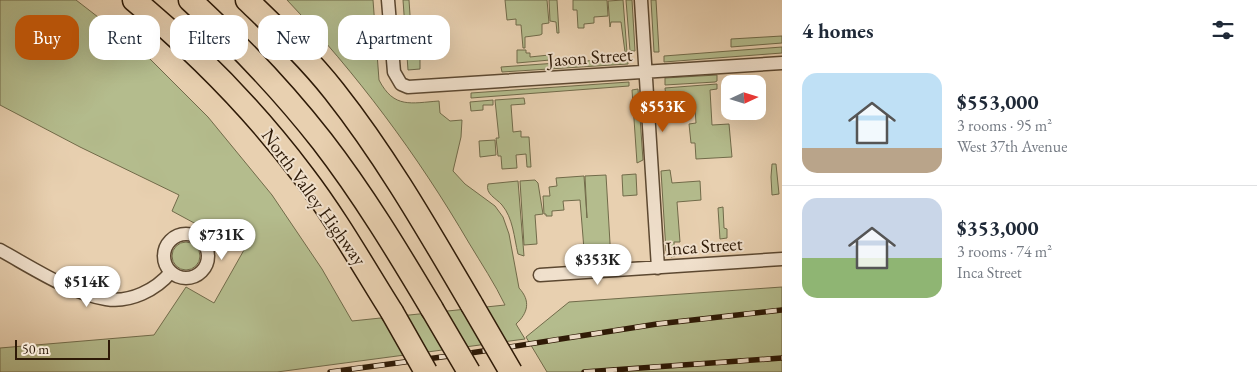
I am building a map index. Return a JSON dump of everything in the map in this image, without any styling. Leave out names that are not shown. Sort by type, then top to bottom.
[{"type":"highway","name":"North Valley Highway","points":[[134,0],[212,70],[282,148],[331,216],[392,312],[426,372]]},
{"type":"highway","points":[[190,0],[263,72],[322,142],[373,213],[469,372]]},
{"type":"highway","points":[[247,0],[299,50],[333,90],[367,135],[422,219],[511,372]]},
{"type":"street","name":"Jason Street","points":[[388,0],[394,72],[401,84],[412,87],[782,63]]},
{"type":"street","points":[[641,0],[658,268]]},
{"type":"street","points":[[0,250],[68,286],[106,300],[123,300],[138,296],[159,285],[171,272]]},
{"type":"street","name":"Inca Street","points":[[540,275],[782,259]]},
{"type":"green space","points":[[0,0],[76,0],[95,15],[89,15],[89,60],[151,60],[208,117],[272,195],[322,269],[352,321],[505,305],[428,178],[385,116],[340,60],[378,60],[379,80],[391,96],[397,100],[412,103],[439,101],[440,113],[450,121],[462,120],[461,137],[453,171],[465,184],[495,206],[503,217],[509,234],[519,288],[526,302],[523,316],[516,324],[525,339],[277,372],[0,372],[0,348],[154,335],[186,287],[214,303],[244,250],[172,211],[179,195],[80,147],[0,105]]},
{"type":"green space","points":[[287,0],[373,0],[374,15],[338,15],[338,57],[328,45],[328,15],[301,15]]},
{"type":"green space","points":[[403,0],[409,0],[410,15],[404,15]]},
{"type":"green space","points":[[505,0],[547,0],[549,23],[542,24],[542,34],[525,37],[525,48],[523,48],[521,25],[516,25],[516,19],[507,20]]},
{"type":"green space","points":[[549,0],[557,0],[559,33],[557,33],[556,22],[550,21]]},
{"type":"green space","points":[[573,0],[607,0],[608,16],[594,17],[594,23],[584,24],[584,28],[578,28],[577,10],[573,10]]},
{"type":"green space","points":[[623,0],[627,52],[625,52],[621,22],[611,22],[610,27],[608,1]]},
{"type":"green space","points":[[626,0],[632,0],[635,51],[630,51]]},
{"type":"green space","points":[[651,0],[656,0],[659,52],[654,52]]},
{"type":"green space","points":[[782,36],[782,43],[731,47],[731,39]]},
{"type":"green space","points":[[782,47],[782,53],[664,62],[664,56]]},
{"type":"green space","points":[[517,50],[526,50],[526,53],[530,53],[530,57],[549,55],[550,60],[517,63]]},
{"type":"green space","points":[[628,58],[628,64],[502,72],[501,67]]},
{"type":"green space","points":[[407,60],[420,60],[420,69],[408,70]]},
{"type":"green space","points":[[717,75],[717,81],[715,82],[665,85],[665,78]]},
{"type":"green space","points":[[629,82],[629,86],[471,98],[471,93]]},
{"type":"green space","points":[[717,84],[717,89],[710,90],[712,125],[729,124],[732,157],[696,159],[695,143],[691,143],[689,124],[696,123],[695,109],[667,111],[665,88]]},
{"type":"green space","points":[[638,89],[643,160],[637,163],[632,90]]},
{"type":"green space","points":[[524,98],[525,104],[511,105],[513,132],[521,131],[521,137],[529,137],[531,167],[527,167],[526,154],[516,155],[517,168],[502,169],[496,138],[499,138],[495,100]]},
{"type":"green space","points":[[493,100],[493,105],[483,105],[483,110],[471,111],[470,102]]},
{"type":"green space","points":[[495,140],[496,155],[480,157],[479,141]]},
{"type":"green space","points":[[772,164],[776,164],[779,194],[772,195],[771,177]]},
{"type":"green space","points":[[670,170],[672,183],[700,181],[701,200],[677,202],[680,242],[674,242],[675,256],[671,257],[666,251],[661,171]]},
{"type":"green space","points":[[636,174],[637,195],[623,196],[622,175]]},
{"type":"green space","points":[[606,175],[611,260],[585,262],[580,200],[563,201],[564,210],[552,211],[552,216],[546,216],[544,214],[543,196],[550,196],[549,187],[557,186],[556,178],[584,176],[587,218],[585,176]]},
{"type":"green space","points":[[535,180],[538,183],[543,214],[535,215],[537,244],[524,245],[520,181]]},
{"type":"green space","points":[[518,181],[524,256],[518,254],[513,228],[506,210],[488,191],[487,187],[488,184]]},
{"type":"green space","points":[[723,207],[724,228],[727,229],[727,238],[720,239],[718,208]]},
{"type":"green space","points":[[186,242],[196,246],[200,256],[196,266],[186,270],[176,266],[172,256],[176,246]]},
{"type":"green space","points":[[782,287],[782,372],[547,372],[526,337],[569,302]]},
{"type":"railway","points":[[330,372],[464,354],[657,324],[782,310]]},
{"type":"railway","points":[[584,372],[782,358]]}]
